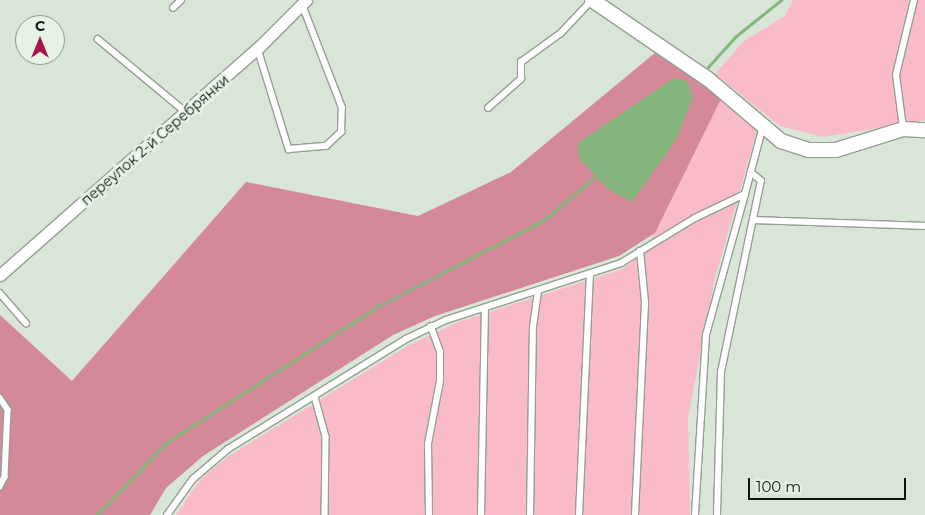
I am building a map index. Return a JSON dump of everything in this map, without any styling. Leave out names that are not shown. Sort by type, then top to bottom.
[{"type":"street","points":[[592,0],[708,79],[781,141],[808,150],[836,150],[903,129],[925,130]]},
{"type":"street","name":"переулок 2-й Серебрянки","points":[[0,275],[258,49],[304,2]]},
{"type":"lane","points":[[173,8],[181,0]]},
{"type":"lane","points":[[488,108],[521,79],[521,62],[561,33],[592,0]]},
{"type":"lane","points":[[903,129],[896,75],[914,0]]},
{"type":"lane","points":[[258,49],[289,149],[326,146],[341,132],[342,108],[304,2]]},
{"type":"lane","points":[[98,39],[186,112]]},
{"type":"lane","points":[[695,515],[706,335],[763,126]]},
{"type":"lane","points":[[717,515],[721,372],[756,220],[762,181],[751,173]]},
{"type":"lane","points":[[167,515],[193,478],[228,449],[431,327],[538,293],[590,274],[640,251],[745,194]]},
{"type":"lane","points":[[756,220],[925,226]]},
{"type":"lane","points":[[636,515],[645,302],[640,251]]},
{"type":"lane","points":[[579,515],[590,274]]},
{"type":"lane","points":[[0,293],[26,323]]},
{"type":"lane","points":[[530,515],[533,327],[538,293]]},
{"type":"lane","points":[[481,515],[485,309]]},
{"type":"lane","points":[[429,515],[428,444],[440,381],[440,352],[431,327]]},
{"type":"lane","points":[[0,398],[8,410],[5,477],[0,487]]},
{"type":"lane","points":[[314,398],[326,437],[325,515]]},
{"type":"shaded area","points":[[793,0],[925,0],[925,120],[824,137],[780,126],[715,74],[744,41],[785,16]]},
{"type":"shaded area","points":[[656,52],[722,97],[655,233],[619,256],[435,316],[393,335],[203,456],[166,488],[150,515],[0,515],[0,315],[72,381],[246,182],[418,216],[511,172]]},
{"type":"shaded area","points":[[674,78],[687,81],[693,97],[676,140],[632,202],[608,189],[579,158],[578,143]]},
{"type":"shaded area","points":[[722,97],[758,128],[715,278],[688,418],[690,515],[176,515],[200,480],[227,457],[409,345],[461,321],[623,269],[647,249]]},
{"type":"waterway","points":[[708,67],[736,36],[781,0]]},
{"type":"waterway","points":[[97,515],[166,443],[377,307],[544,220],[596,176]]}]
